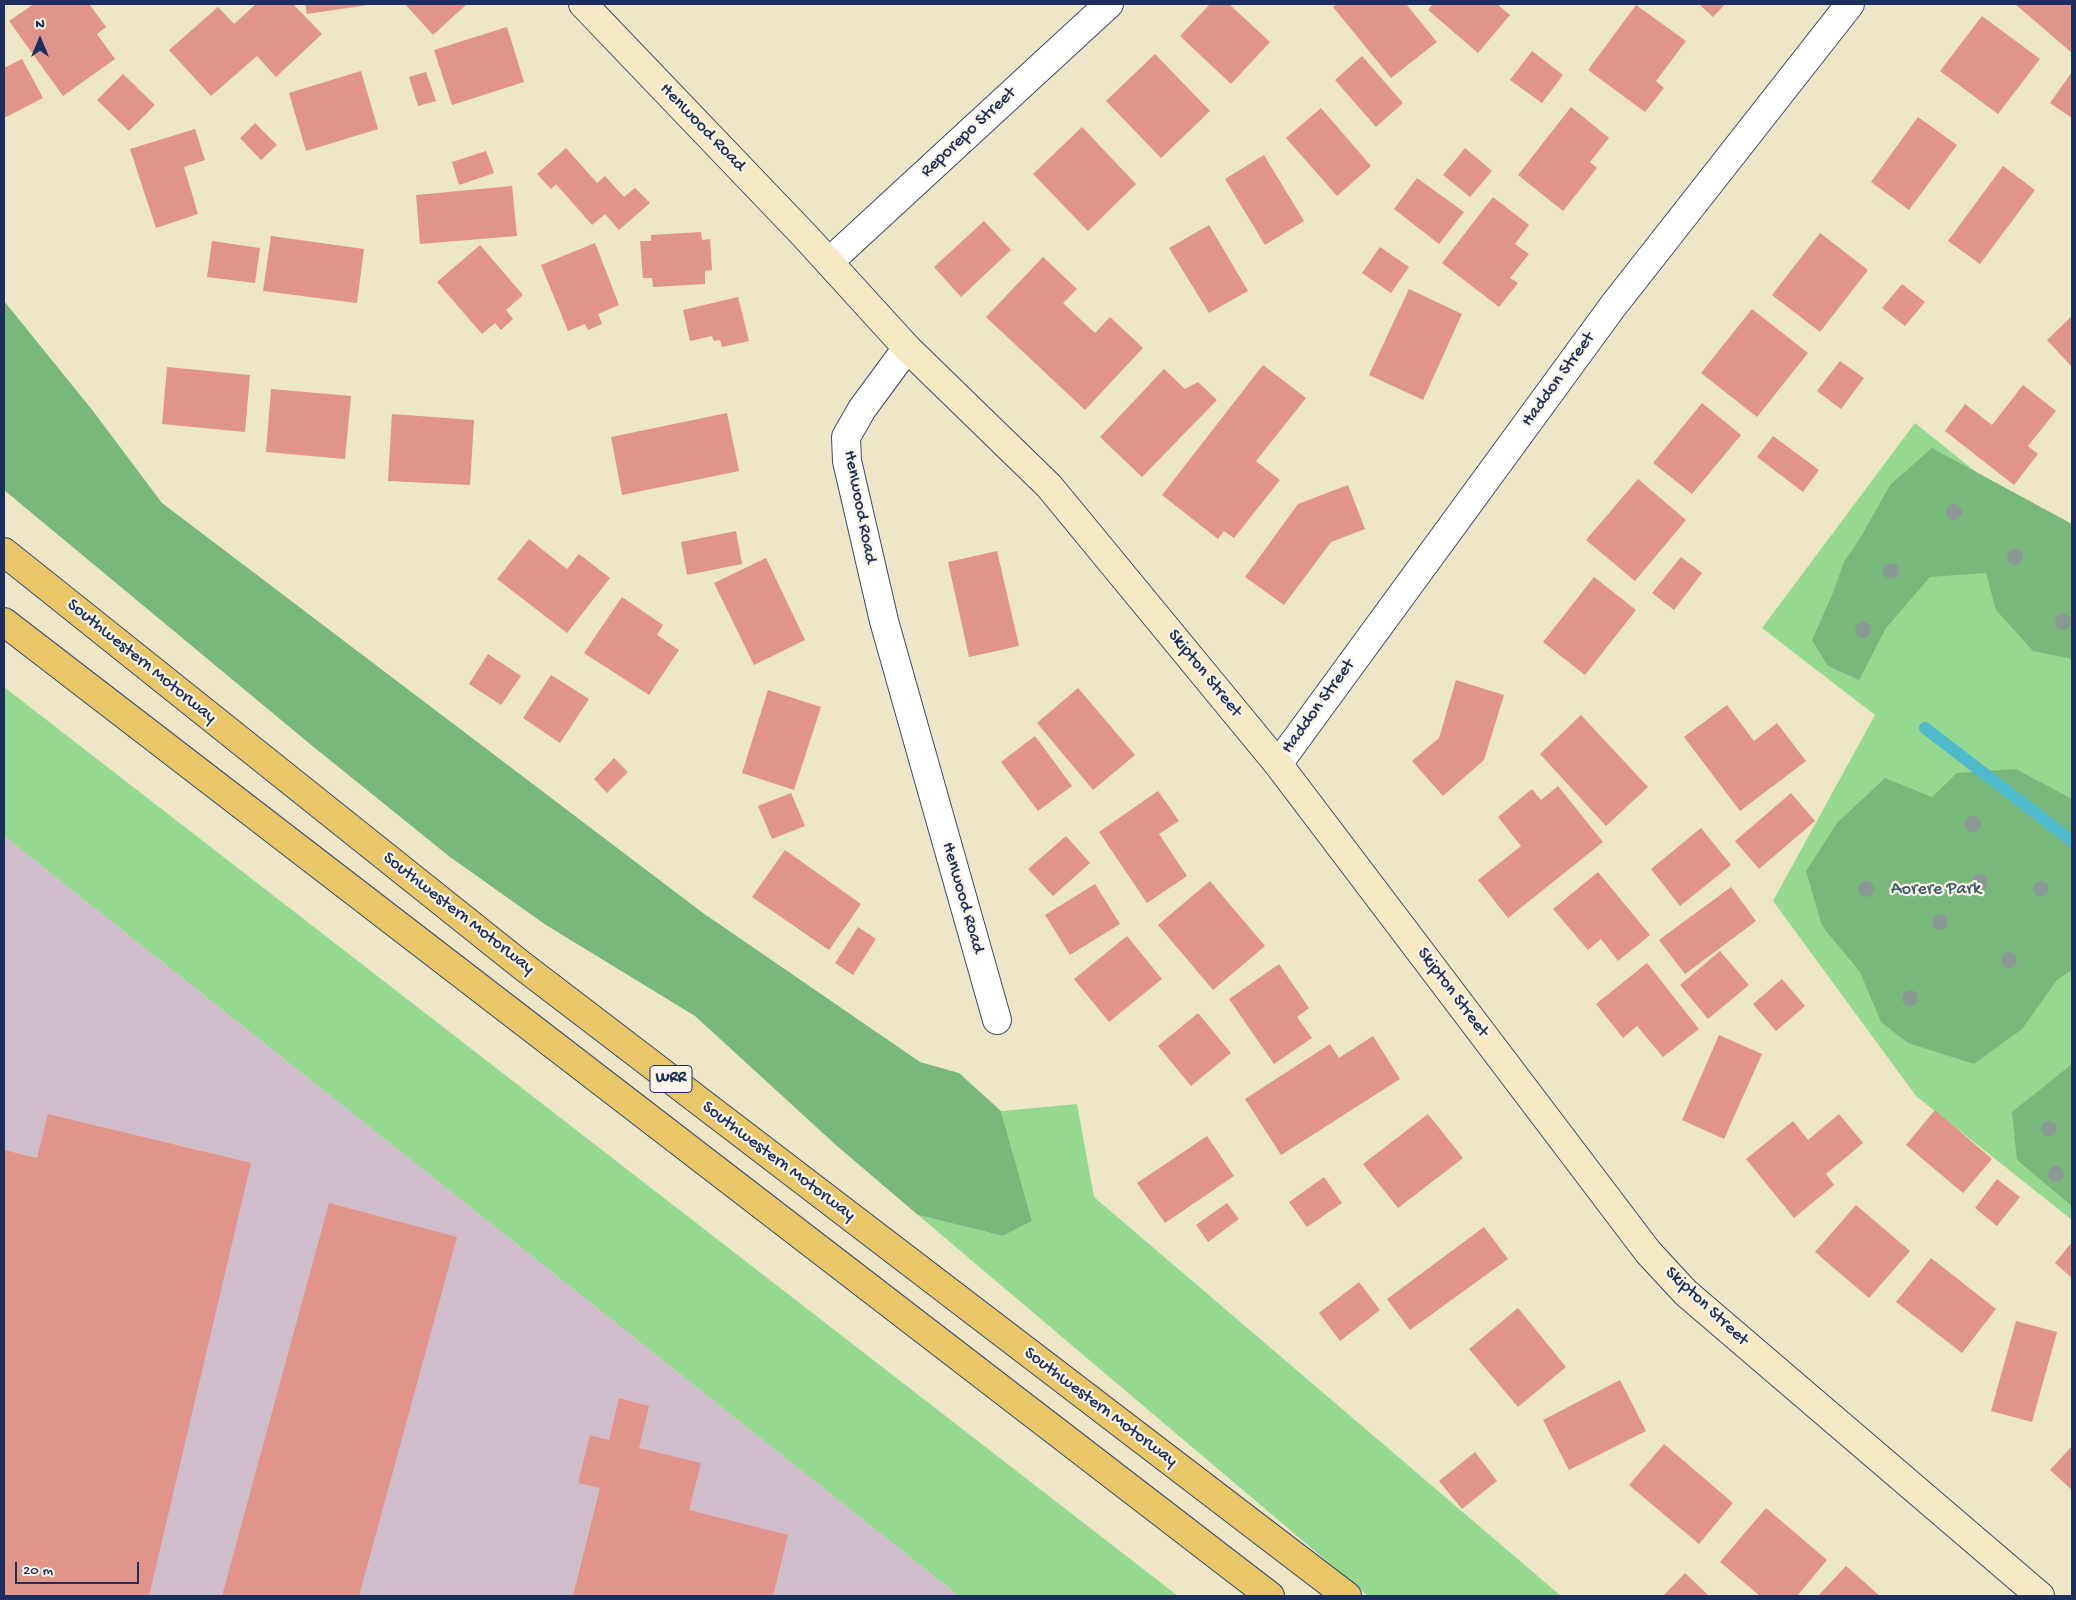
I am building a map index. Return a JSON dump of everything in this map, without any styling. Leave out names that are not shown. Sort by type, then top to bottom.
[{"type":"highway","name":"Southwestern Motorway","points":[[4,552],[520,964],[1347,1596]]},
{"type":"highway","name":"WRR","points":[[4,622],[1270,1596]]},
{"type":"main road","name":"Henwood Road","points":[[583,4],[907,348]]},
{"type":"main road","name":"Skipton Street","points":[[907,348],[1049,486],[1278,764],[1648,1252],[1686,1293],[2040,1596]]},
{"type":"street","name":"Reporepo Street","points":[[828,262],[1109,4]]},
{"type":"street","name":"Haddon Street","points":[[1278,764],[1613,306],[1850,4]]},
{"type":"street","name":"Henwood Road","points":[[907,348],[862,409],[846,437],[847,461],[884,621],[997,1020]]},
{"type":"shaded area","points":[[4,836],[959,1596],[4,1596]]},
{"type":"green space","points":[[4,301],[93,411],[162,503],[703,913],[920,1062],[959,1073],[1001,1111],[1032,1221],[1003,1236],[918,1215],[837,1146],[695,1016],[546,925],[450,857],[310,744],[4,490]]},
{"type":"green space","name":"Aorere Park","points":[[1915,423],[2072,549],[2072,1220],[1916,1096],[1773,901],[1875,715],[1762,628]]},
{"type":"green space","points":[[1932,448],[2072,524],[2072,659],[2033,651],[1996,610],[1986,573],[1930,577],[1886,628],[1859,680],[1828,666],[1812,640],[1844,562],[1862,535],[1890,485]]},
{"type":"green space","points":[[4,687],[1178,1596],[959,1596],[4,836]]},
{"type":"green space","points":[[2016,769],[2072,799],[2072,970],[2057,980],[2022,1029],[1974,1064],[1908,1043],[1881,1022],[1860,972],[1822,926],[1806,871],[1837,823],[1885,778],[1932,797],[1957,773]]},
{"type":"green space","points":[[2072,1064],[2072,1206],[2017,1160],[2012,1112]]},
{"type":"green space","points":[[1077,1104],[1094,1197],[1561,1596],[1368,1596],[918,1215],[1003,1236],[1032,1221],[1001,1111]]},
{"type":"building","points":[[34,4],[89,4],[106,27],[97,34],[115,59],[63,96],[9,21]]},
{"type":"building","points":[[256,4],[293,4],[322,34],[276,77],[257,56],[211,96],[169,50],[218,7],[234,24]]},
{"type":"building","points":[[305,4],[368,4],[368,5],[307,14]]},
{"type":"building","points":[[405,4],[467,4],[433,35]]},
{"type":"building","points":[[1210,4],[1229,4],[1270,42],[1231,84],[1180,36]]},
{"type":"building","points":[[1337,4],[1406,4],[1437,42],[1391,78],[1333,7]]},
{"type":"building","points":[[1433,4],[1497,4],[1510,15],[1478,53],[1428,10]]},
{"type":"building","points":[[1699,4],[1725,4],[1713,17]]},
{"type":"building","points":[[2015,4],[2072,4],[2072,53]]},
{"type":"building","points":[[1636,5],[1686,41],[1656,81],[1664,88],[1645,112],[1588,70]]},
{"type":"building","points":[[1982,16],[2040,59],[1998,114],[1940,71]]},
{"type":"building","points":[[507,27],[524,82],[452,105],[434,50]]},
{"type":"building","points":[[1532,51],[1563,75],[1542,103],[1510,80]]},
{"type":"building","points":[[1155,54],[1210,111],[1161,158],[1106,101]]},
{"type":"building","points":[[1362,56],[1403,103],[1376,127],[1335,80]]},
{"type":"building","points":[[22,59],[43,98],[4,118],[4,68]]},
{"type":"building","points":[[361,71],[378,129],[306,151],[289,93]]},
{"type":"building","points":[[426,72],[436,101],[418,106],[409,77]]},
{"type":"building","points":[[2072,72],[2072,118],[2050,103]]},
{"type":"building","points":[[123,74],[155,105],[129,131],[97,100]]},
{"type":"building","points":[[1571,107],[1609,138],[1590,162],[1597,168],[1563,211],[1518,175]]},
{"type":"building","points":[[1321,108],[1371,166],[1337,196],[1286,138]]},
{"type":"building","points":[[1918,117],[1957,145],[1909,210],[1871,182]]},
{"type":"building","points":[[255,123],[277,145],[261,160],[240,138]]},
{"type":"building","points":[[1082,127],[1136,184],[1088,231],[1033,174]]},
{"type":"building","points":[[195,129],[205,160],[184,167],[198,214],[156,228],[130,149]]},
{"type":"building","points":[[566,148],[597,183],[605,176],[624,197],[635,188],[650,203],[619,230],[605,214],[592,225],[556,184],[551,189],[537,174]]},
{"type":"building","points":[[1465,148],[1492,171],[1470,197],[1443,175]]},
{"type":"building","points":[[486,151],[494,173],[459,185],[452,162]]},
{"type":"building","points":[[1264,155],[1304,221],[1265,245],[1225,179]]},
{"type":"building","points":[[2003,166],[2035,190],[1980,264],[1948,241]]},
{"type":"building","points":[[1417,178],[1464,212],[1439,244],[1394,209]]},
{"type":"building","points":[[512,186],[517,236],[420,244],[416,195]]},
{"type":"building","points":[[1493,197],[1529,225],[1515,244],[1529,254],[1510,278],[1518,283],[1499,307],[1442,263]]},
{"type":"building","points":[[984,221],[1011,250],[961,297],[934,267]]},
{"type":"building","points":[[1209,225],[1248,291],[1209,313],[1169,248]]},
{"type":"building","points":[[701,232],[702,240],[710,239],[712,270],[705,271],[705,284],[653,287],[652,278],[643,278],[640,241],[651,241],[651,235]]},
{"type":"building","points":[[1820,233],[1868,270],[1820,332],[1772,295]]},
{"type":"building","points":[[271,236],[364,249],[357,303],[263,291]]},
{"type":"building","points":[[212,241],[260,248],[255,283],[207,277]]},
{"type":"building","points":[[595,243],[619,305],[598,314],[602,324],[588,330],[585,324],[568,331],[541,265]]},
{"type":"building","points":[[480,245],[523,295],[506,310],[513,319],[501,330],[495,323],[482,334],[437,282]]},
{"type":"building","points":[[1380,247],[1409,267],[1391,293],[1362,273]]},
{"type":"building","points":[[1043,257],[1077,289],[1063,303],[1095,333],[1110,317],[1143,348],[1085,410],[986,317]]},
{"type":"building","points":[[1902,284],[1925,302],[1905,326],[1882,308]]},
{"type":"building","points":[[1409,289],[1462,314],[1423,400],[1369,375]]},
{"type":"building","points":[[738,297],[749,341],[722,347],[720,340],[714,341],[712,336],[690,341],[683,310]]},
{"type":"building","points":[[1752,309],[1808,353],[1757,417],[1701,373]]},
{"type":"building","points":[[2072,316],[2072,367],[2047,340]]},
{"type":"building","points":[[1840,361],[1864,378],[1841,409],[1817,391]]},
{"type":"building","points":[[1263,365],[1306,398],[1256,461],[1280,480],[1234,538],[1224,531],[1218,539],[1162,495]]},
{"type":"building","points":[[167,367],[250,375],[245,432],[162,424]]},
{"type":"building","points":[[1164,369],[1185,389],[1198,382],[1217,400],[1142,477],[1100,437]]},
{"type":"building","points":[[2023,385],[2056,411],[2028,446],[2038,454],[2014,485],[1945,431],[1965,404],[1992,425]]},
{"type":"building","points":[[271,389],[351,396],[345,459],[266,452]]},
{"type":"building","points":[[1702,403],[1741,435],[1692,494],[1653,463]]},
{"type":"building","points":[[727,413],[739,471],[622,495],[611,437]]},
{"type":"building","points":[[392,414],[474,420],[470,485],[388,481]]},
{"type":"building","points":[[1773,436],[1819,470],[1803,492],[1757,457]]},
{"type":"building","points":[[1638,479],[1686,520],[1635,581],[1586,540]]},
{"type":"building","points":[[1348,485],[1365,529],[1331,542],[1284,605],[1245,577],[1298,504]]},
{"type":"building","points":[[736,531],[742,564],[687,575],[681,542]]},
{"type":"building","points":[[529,539],[567,569],[579,554],[610,578],[567,633],[497,579]]},
{"type":"building","points":[[997,551],[1019,646],[969,657],[948,562]]},
{"type":"building","points":[[1681,557],[1702,573],[1674,610],[1652,593]]},
{"type":"building","points":[[766,558],[805,640],[754,665],[714,583]]},
{"type":"building","points":[[1594,577],[1636,610],[1585,675],[1543,642]]},
{"type":"building","points":[[622,597],[663,625],[657,635],[679,650],[649,695],[584,653]]},
{"type":"building","points":[[488,654],[521,676],[501,705],[469,684]]},
{"type":"building","points":[[551,675],[589,699],[560,743],[523,718]]},
{"type":"building","points":[[1456,680],[1504,695],[1484,760],[1443,796],[1412,761],[1439,738]]},
{"type":"building","points":[[1078,688],[1135,755],[1093,790],[1037,723]]},
{"type":"building","points":[[768,690],[821,707],[794,790],[742,773]]},
{"type":"building","points":[[1727,705],[1754,741],[1777,723],[1806,761],[1740,811],[1684,737]]},
{"type":"building","points":[[1581,715],[1648,787],[1606,826],[1540,754]]},
{"type":"building","points":[[1035,736],[1072,786],[1038,811],[1001,762]]},
{"type":"building","points":[[614,758],[628,772],[607,793],[594,779]]},
{"type":"building","points":[[1558,786],[1603,842],[1508,918],[1478,880],[1521,846],[1498,817],[1532,789],[1541,800]]},
{"type":"building","points":[[1158,791],[1179,821],[1159,834],[1187,876],[1147,903],[1099,832]]},
{"type":"building","points":[[791,793],[805,826],[772,839],[758,806]]},
{"type":"building","points":[[1791,793],[1815,821],[1759,869],[1735,841]]},
{"type":"building","points":[[1701,828],[1731,865],[1680,906],[1651,869]]},
{"type":"building","points":[[1066,836],[1090,863],[1053,896],[1028,869]]},
{"type":"building","points":[[785,850],[861,904],[829,950],[752,897]]},
{"type":"building","points":[[1598,872],[1650,935],[1618,961],[1601,939],[1588,950],[1553,909]]},
{"type":"building","points":[[1210,881],[1265,946],[1213,990],[1158,925]]},
{"type":"building","points":[[1095,884],[1120,924],[1070,955],[1045,915]]},
{"type":"building","points":[[1731,887],[1756,921],[1685,974],[1659,940]]},
{"type":"building","points":[[858,927],[876,939],[853,975],[835,963]]},
{"type":"building","points":[[1127,936],[1162,979],[1109,1022],[1074,979]]},
{"type":"building","points":[[1720,951],[1749,985],[1708,1019],[1680,985]]},
{"type":"building","points":[[1647,963],[1699,1029],[1663,1057],[1637,1026],[1623,1038],[1596,1004]]},
{"type":"building","points":[[1279,964],[1309,1008],[1297,1017],[1312,1038],[1274,1064],[1229,999]]},
{"type":"building","points":[[1782,979],[1805,1006],[1776,1031],[1753,1004]]},
{"type":"building","points":[[1198,1013],[1231,1053],[1191,1086],[1158,1046]]},
{"type":"building","points":[[1719,1035],[1762,1054],[1724,1139],[1682,1120]]},
{"type":"building","points":[[1373,1036],[1400,1079],[1281,1155],[1245,1099],[1330,1044],[1339,1058]]},
{"type":"building","points":[[1935,1110],[1992,1159],[1963,1193],[1906,1145]]},
{"type":"building","points":[[48,1114],[251,1163],[149,1596],[4,1596],[4,1150],[37,1158]]},
{"type":"building","points":[[1428,1114],[1463,1158],[1398,1208],[1363,1164]]},
{"type":"building","points":[[1839,1114],[1863,1143],[1826,1174],[1834,1185],[1794,1218],[1746,1159],[1793,1121],[1808,1140]]},
{"type":"building","points":[[1207,1136],[1234,1176],[1165,1223],[1137,1183]]},
{"type":"building","points":[[1324,1177],[1342,1203],[1307,1227],[1289,1202]]},
{"type":"building","points":[[1997,1179],[2020,1197],[1997,1226],[1975,1208]]},
{"type":"building","points":[[329,1203],[457,1237],[359,1596],[222,1596]]},
{"type":"building","points":[[1227,1203],[1239,1219],[1208,1242],[1196,1225]]},
{"type":"building","points":[[1856,1205],[1910,1251],[1869,1298],[1815,1252]]},
{"type":"building","points":[[1484,1227],[1508,1259],[1410,1330],[1387,1299]]},
{"type":"building","points":[[2072,1242],[2072,1278],[2055,1263]]},
{"type":"building","points":[[1931,1258],[1996,1309],[1962,1353],[1896,1302]]},
{"type":"building","points":[[1359,1282],[1380,1310],[1340,1341],[1319,1313]]},
{"type":"building","points":[[1518,1308],[1566,1367],[1518,1407],[1469,1349]]},
{"type":"building","points":[[2016,1321],[2057,1332],[2032,1422],[1991,1411]]},
{"type":"building","points":[[1620,1380],[1646,1431],[1569,1470],[1543,1420]]},
{"type":"building","points":[[619,1398],[649,1406],[639,1448],[701,1463],[689,1510],[788,1535],[773,1596],[573,1596],[600,1488],[578,1483],[590,1435],[609,1440]]},
{"type":"building","points":[[1664,1444],[1733,1503],[1699,1544],[1629,1485]]},
{"type":"building","points":[[2072,1446],[2072,1490],[2050,1470]]},
{"type":"building","points":[[1475,1452],[1497,1481],[1462,1509],[1439,1481]]},
{"type":"building","points":[[1766,1508],[1827,1560],[1797,1596],[1760,1596],[1720,1562]]},
{"type":"building","points":[[1846,1566],[1880,1596],[1818,1596]]},
{"type":"building","points":[[1685,1573],[1709,1596],[1663,1596]]},
{"type":"waterway","points":[[1925,728],[2072,841]]}]
